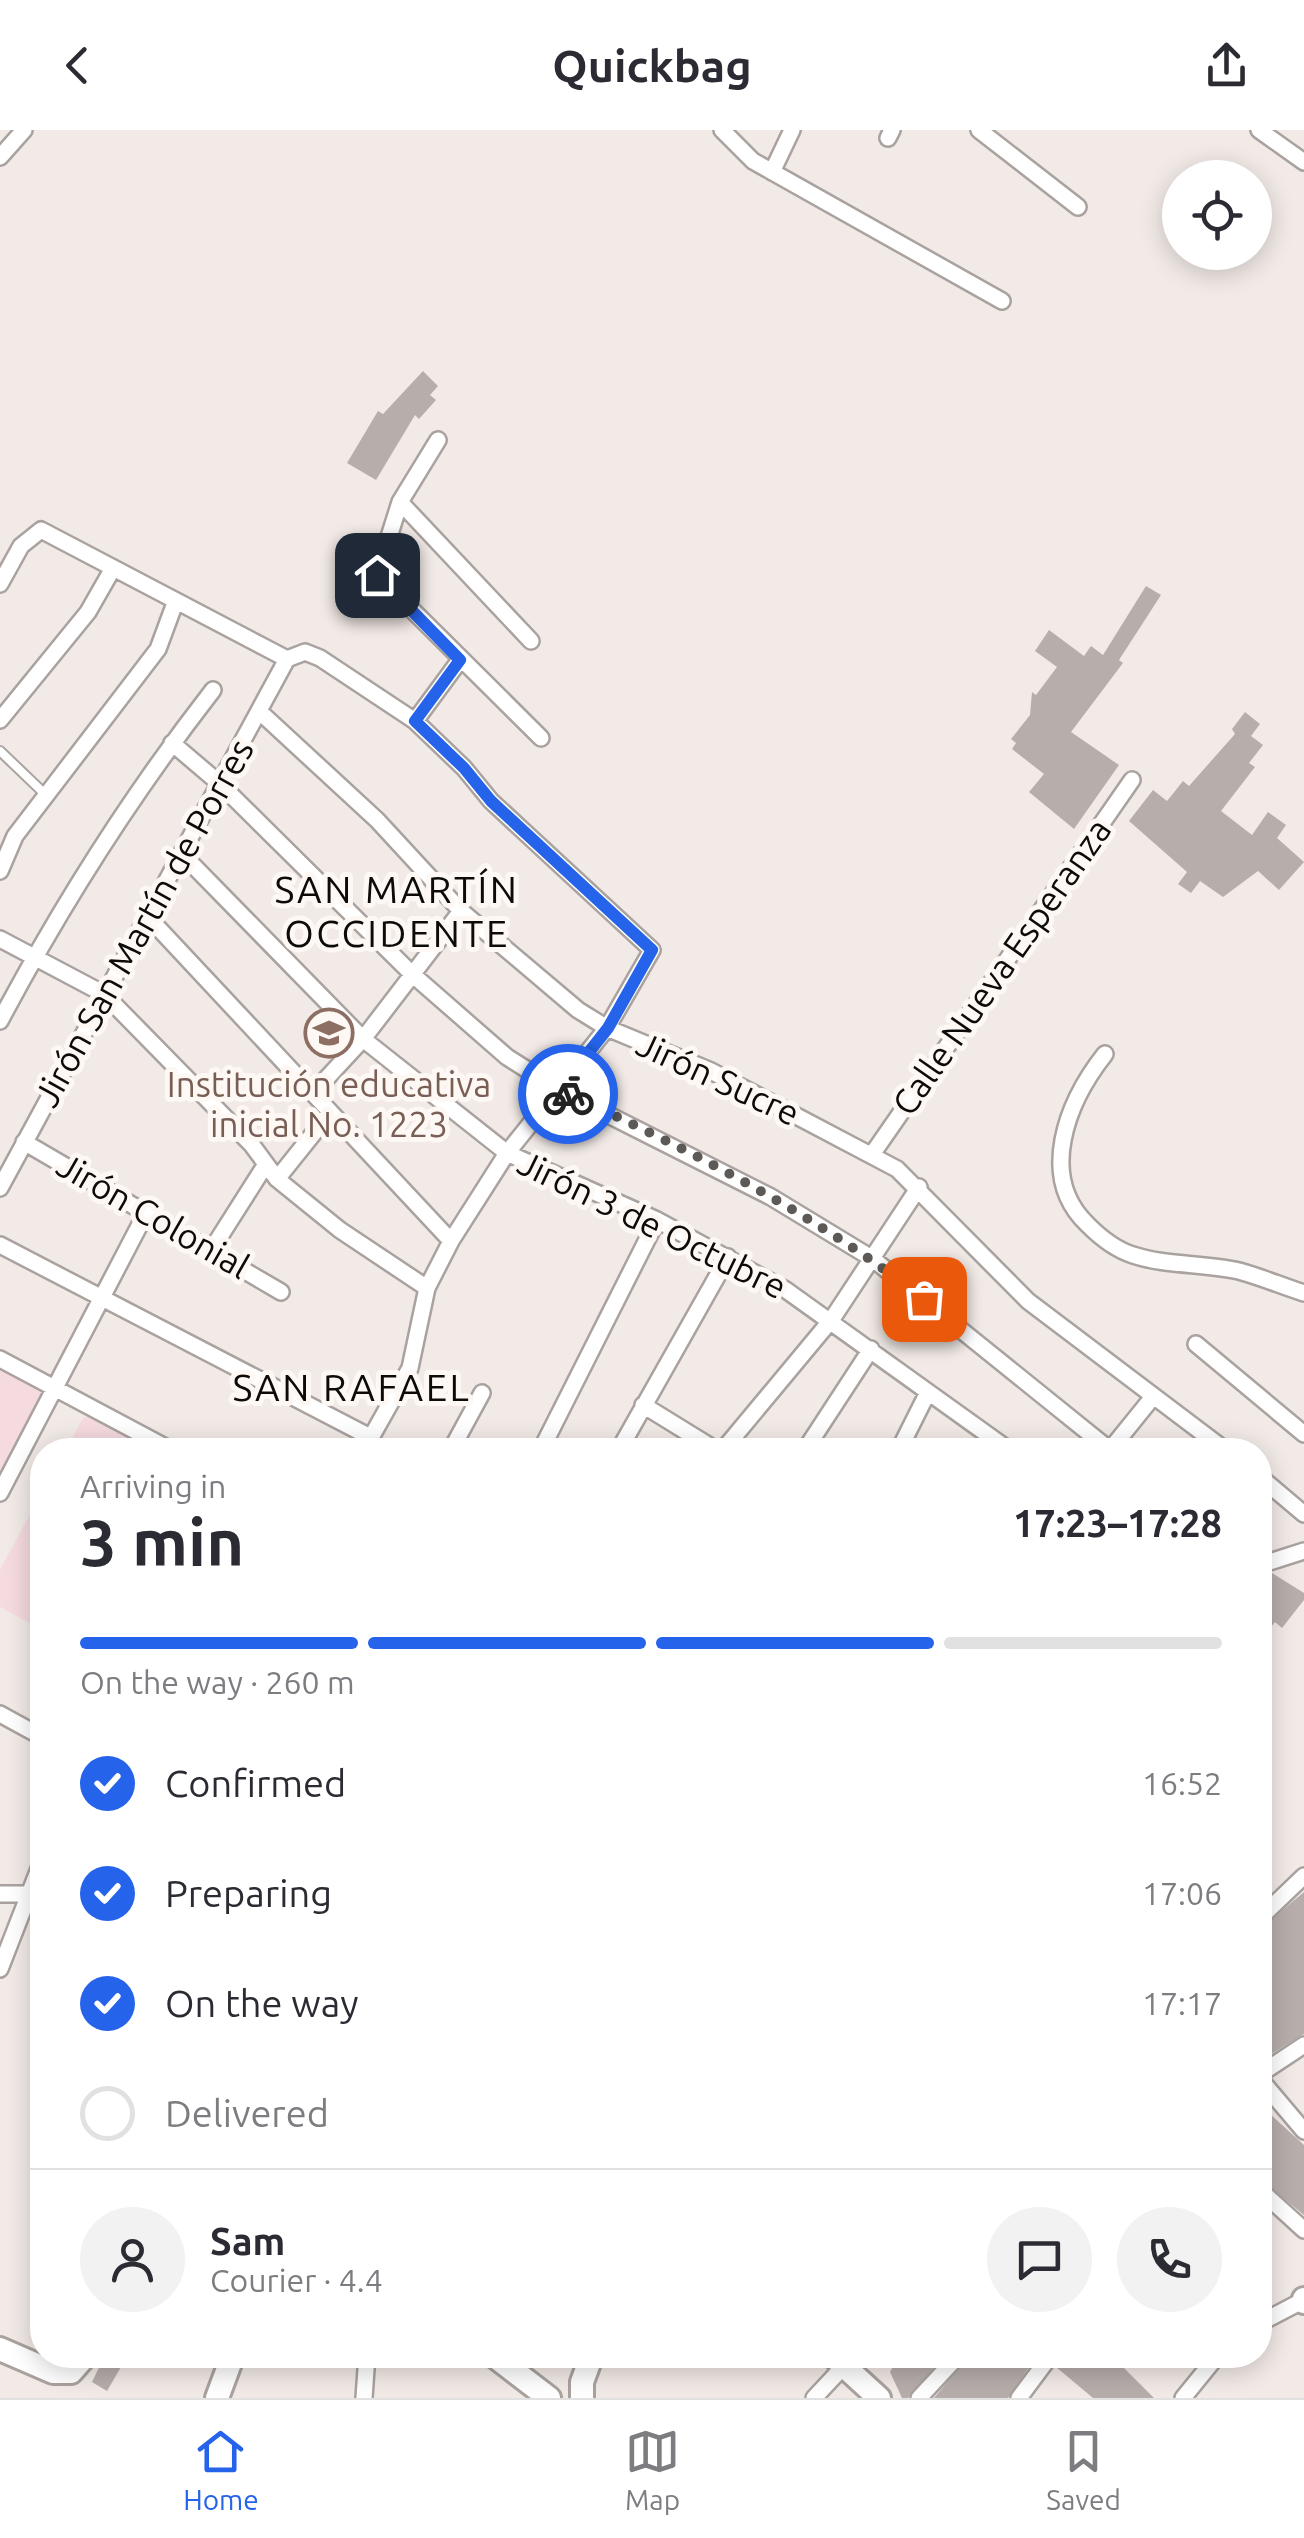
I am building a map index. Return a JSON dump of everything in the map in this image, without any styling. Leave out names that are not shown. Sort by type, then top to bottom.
[{"type":"main road","points":[[0,2349],[30,2362]]},
{"type":"main road","points":[[217,2398],[227,2368]]},
{"type":"main road","points":[[506,2368],[536,2396]]},
{"type":"main road","points":[[582,2398],[589,2368]]},
{"type":"main road","points":[[847,2368],[879,2398]]},
{"type":"street","points":[[0,157],[24,130]]},
{"type":"street","points":[[722,130],[724,137],[772,172],[1002,301]]},
{"type":"street","points":[[772,172],[792,130]]},
{"type":"street","points":[[979,130],[1078,207]]},
{"type":"street","points":[[1259,130],[1304,162]]},
{"type":"street","points":[[438,440],[400,502],[377,575],[541,738]]},
{"type":"street","points":[[400,502],[531,641]]},
{"type":"street","points":[[0,584],[21,546],[41,530],[174,604],[288,659],[306,652],[320,658],[415,721],[464,768],[491,801],[652,950],[608,1028],[507,1153],[450,1241],[428,1288],[410,1368],[370,1438]]},
{"type":"street","points":[[0,720],[88,612],[112,570]]},
{"type":"street","points":[[0,871],[15,836],[158,649],[174,604]]},
{"type":"street","name":"Jirón San Martín de Porres","points":[[0,1188],[288,659]]},
{"type":"street","points":[[415,721],[460,660]]},
{"type":"street","points":[[0,1022],[34,957],[172,743],[212,690]]},
{"type":"street","name":"Jirón Sucre","points":[[260,712],[377,820],[461,911],[558,994],[608,1028],[710,1070],[873,1154],[919,1187],[1002,1277],[1106,1356],[1152,1398],[1208,1438]]},
{"type":"street","points":[[172,743],[219,783],[412,974],[507,1057],[559,1090],[721,1170],[873,1259],[1095,1438]]},
{"type":"street","name":"Calle Nueva Esperanza","points":[[873,1154],[1132,780]]},
{"type":"street","name":"Jirón 3 de Octubre","points":[[182,854],[363,1040],[507,1153],[657,1220],[728,1257],[832,1319],[993,1438]]},
{"type":"street","points":[[313,1093],[363,1040],[461,911]]},
{"type":"street","points":[[149,918],[450,1241]]},
{"type":"street","points":[[0,940],[104,994],[181,1069],[277,1180],[340,1230],[428,1288]]},
{"type":"street","points":[[1104,1054],[1092,1070],[1060,1144],[1060,1179],[1072,1210],[1099,1236],[1131,1255],[1238,1271],[1304,1293]]},
{"type":"street","points":[[277,1180],[329,1114]]},
{"type":"street","name":"Jirón Colonial","points":[[24,1142],[281,1292]]},
{"type":"street","points":[[212,1249],[266,1164]]},
{"type":"street","points":[[730,1438],[832,1319],[919,1187]]},
{"type":"street","points":[[0,1493],[104,1300],[147,1211]]},
{"type":"street","points":[[547,1438],[657,1220]]},
{"type":"street","points":[[0,1245],[358,1438]]},
{"type":"street","points":[[625,1438],[728,1257]]},
{"type":"street","points":[[1196,1344],[1304,1434]]},
{"type":"street","points":[[814,1438],[871,1348]]},
{"type":"street","points":[[0,1359],[148,1438]]},
{"type":"street","points":[[904,1438],[928,1392]]},
{"type":"street","points":[[458,1438],[482,1393]]},
{"type":"street","points":[[1120,1438],[1152,1398]]},
{"type":"street","points":[[643,1405],[699,1438]]},
{"type":"street","points":[[1272,1486],[1304,1514]]},
{"type":"street","points":[[1272,1561],[1304,1551]]},
{"type":"street","points":[[0,1714],[30,1730]]},
{"type":"street","points":[[1272,1907],[1304,1876]]},
{"type":"street","points":[[0,1894],[30,1894],[0,1968]]},
{"type":"street","points":[[1272,2069],[1304,2046]]},
{"type":"street","points":[[1272,2091],[1304,2130]]},
{"type":"street","points":[[1272,2205],[1304,2230]]},
{"type":"street","points":[[1272,2317],[1303,2301]]},
{"type":"street","points":[[364,2398],[367,2368]]},
{"type":"street","points":[[814,2398],[833,2368]]},
{"type":"street","points":[[919,2398],[947,2368]]},
{"type":"street","points":[[1019,2398],[1041,2368]]},
{"type":"street","points":[[1183,2398],[1207,2368]]},
{"type":"lane","points":[[0,751],[47,796]]},
{"type":"shaded area","points":[[0,1368],[50,1394],[0,1484]]},
{"type":"shaded area","points":[[91,1415],[135,1438],[72,1438],[83,1418]]},
{"type":"shaded area","points":[[30,1514],[30,1623],[0,1607],[0,1570]]},
{"type":"building","points":[[423,371],[438,386],[430,395],[436,400],[419,419],[415,415],[376,480],[347,463],[378,411],[383,414]]},
{"type":"building","points":[[1146,586],[1161,595],[1119,660],[1123,663],[1071,732],[1119,765],[1074,829],[1029,792],[1044,774],[1012,749],[1016,743],[1011,739],[1030,715],[1032,692],[1036,695],[1057,667],[1035,651],[1049,630],[1084,656],[1091,646],[1103,655]]},
{"type":"building","points":[[1245,712],[1260,724],[1251,736],[1263,745],[1249,763],[1255,767],[1221,811],[1252,835],[1268,812],[1286,825],[1277,838],[1304,862],[1279,890],[1258,871],[1223,897],[1200,881],[1191,893],[1178,884],[1187,872],[1129,821],[1153,790],[1167,801],[1183,781],[1189,786],[1235,734],[1232,729]]},
{"type":"building","points":[[1272,1573],[1304,1593],[1304,1600],[1282,1628],[1275,1622],[1272,1626]]},
{"type":"building","points":[[1304,1892],[1304,2034],[1272,2054],[1272,1919]]},
{"type":"building","points":[[1272,2116],[1304,2145],[1304,2215],[1272,2189]]},
{"type":"building","points":[[99,2368],[120,2368],[107,2391],[92,2382]]},
{"type":"building","points":[[892,2368],[933,2368],[908,2398],[902,2398],[890,2372]]},
{"type":"building","points":[[959,2368],[1028,2368],[1008,2398],[934,2398]]},
{"type":"building","points":[[1057,2368],[1124,2368],[1154,2398],[1093,2398]]},
{"type":"way so far","points":[[568,1094],[771,1198],[873,1259],[924,1299]]},
{"type":"place","name":"Institución educativa inicial No. 1223","points":[[329,1033]]},
{"type":"district","name":"SAN MARTÍN OCCIDENTE","points":[[397,912]]},
{"type":"district","name":"SAN RAFAEL","points":[[352,1388]]},
{"type":"route","points":[[377,575],[460,660],[415,721],[464,768],[491,801],[652,950],[608,1028],[559,1090],[568,1094]]}]
